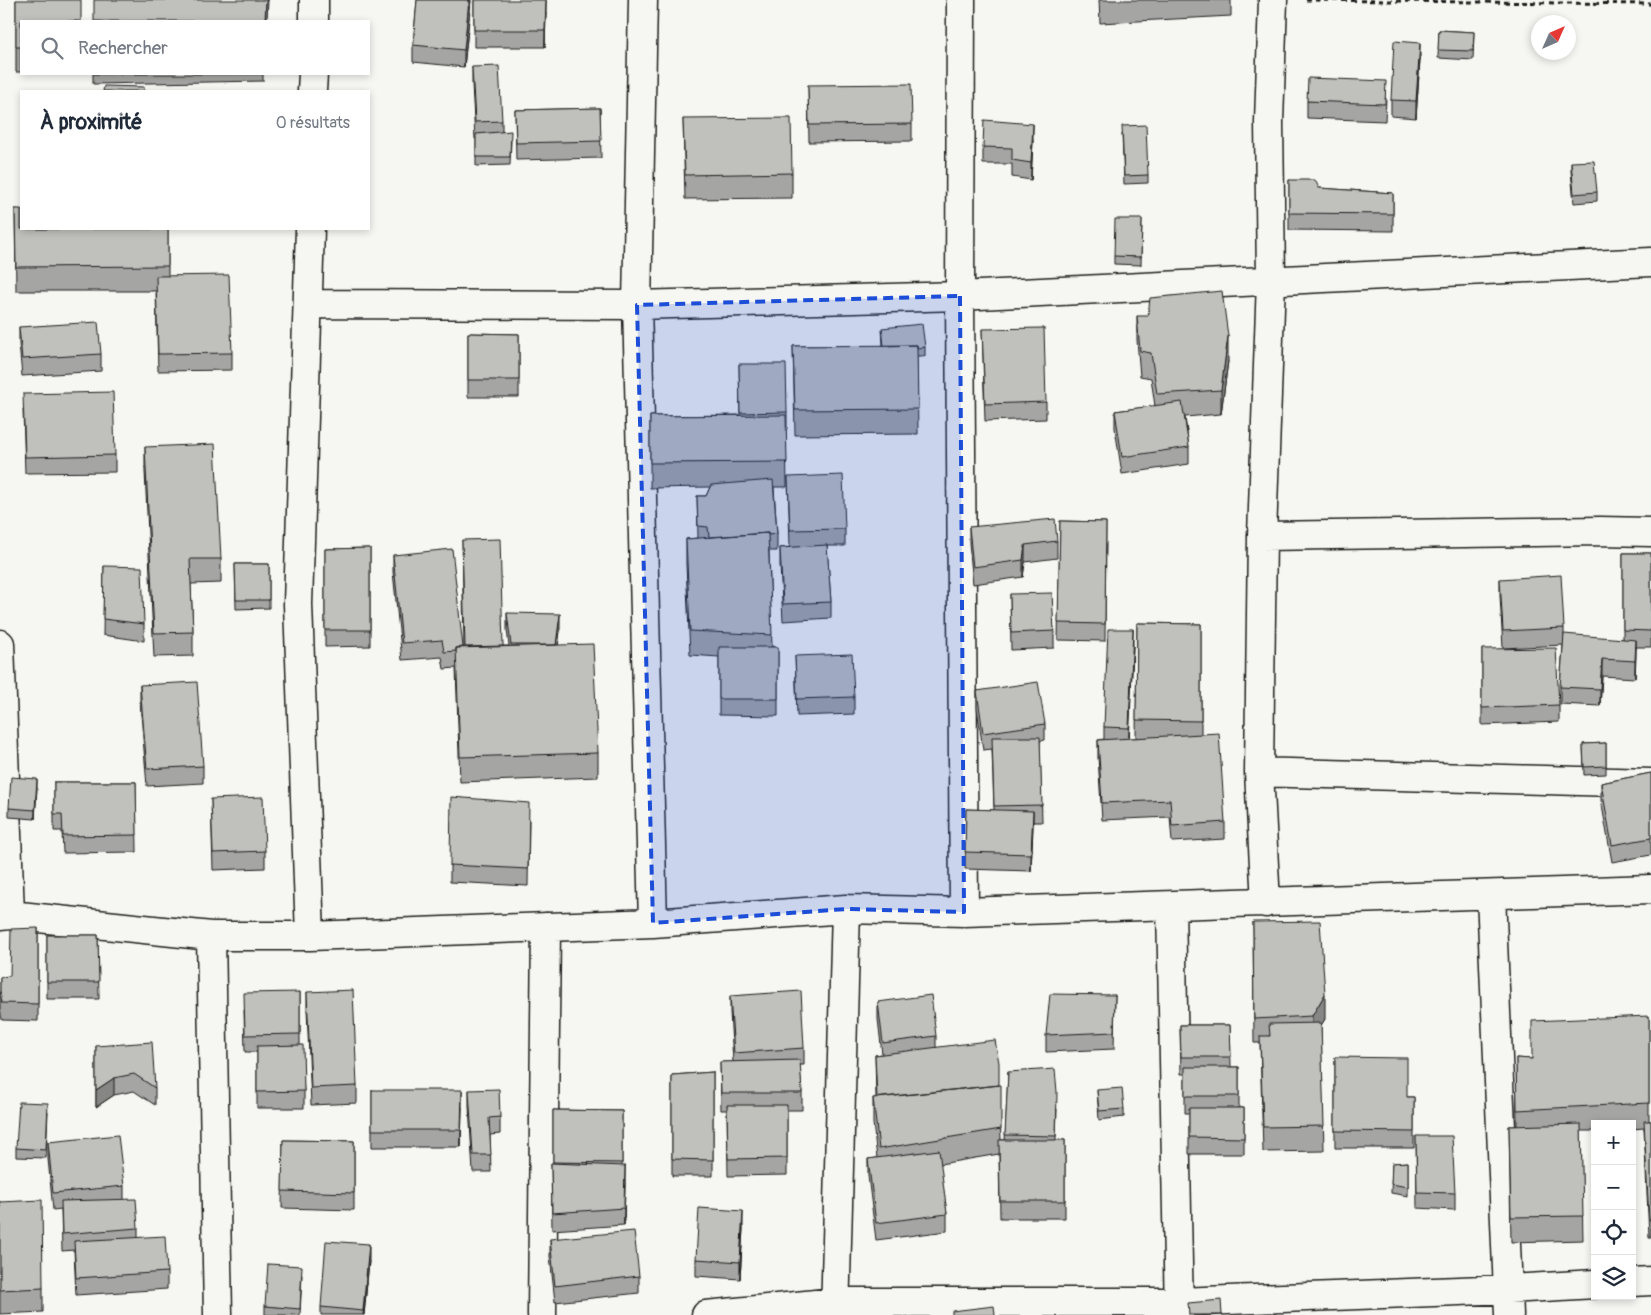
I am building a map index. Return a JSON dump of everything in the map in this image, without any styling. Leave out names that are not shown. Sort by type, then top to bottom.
[{"type":"street","points":[[314,0],[314,20]]},
{"type":"street","points":[[643,0],[637,305],[652,923]]},
{"type":"street","points":[[962,0],[960,296],[964,912]]},
{"type":"street","points":[[1266,903],[1259,772],[1262,536],[1271,280],[1269,122],[1273,0]]},
{"type":"street","points":[[312,90],[313,75]]},
{"type":"street","points":[[310,230],[298,604],[310,936]]},
{"type":"street","points":[[309,304],[637,305],[960,296],[1651,262]]},
{"type":"street","points":[[1262,536],[1600,531],[1651,532]]},
{"type":"street","points":[[0,644],[5,915],[211,936],[310,936],[652,923],[846,909],[964,912],[1651,889]]},
{"type":"street","points":[[1259,772],[1651,783]]},
{"type":"street","points":[[1491,895],[1509,1302]]},
{"type":"street","points":[[1171,906],[1179,1308]]},
{"type":"street","points":[[835,1308],[846,909]]},
{"type":"street","points":[[542,1315],[546,927]]},
{"type":"street","points":[[211,936],[218,1315]]},
{"type":"street","points":[[1636,1282],[1651,1281]]},
{"type":"street","points":[[706,1315],[835,1308],[1179,1308],[1509,1302],[1591,1285]]},
{"type":"path","points":[[1273,0],[1651,4]]},
{"type":"highlighted area","points":[[960,296],[964,912],[846,909],[653,923],[637,305]]},
{"type":"building","points":[[16,0],[81,0],[81,20],[20,20],[20,47],[16,47]]},
{"type":"building","points":[[94,0],[266,0],[265,20],[94,20]]},
{"type":"building","points":[[417,0],[469,0],[464,50],[413,45]]},
{"type":"building","points":[[474,0],[546,0],[545,30],[474,30]]},
{"type":"building","points":[[1439,30],[1474,32],[1473,51],[1438,50]]},
{"type":"building","points":[[1394,41],[1420,43],[1416,101],[1391,100]]},
{"type":"building","points":[[499,66],[502,121],[475,122],[472,67]]},
{"type":"building","points":[[1308,78],[1386,81],[1385,104],[1307,101]]},
{"type":"building","points":[[911,84],[912,124],[809,125],[808,85]]},
{"type":"building","points":[[104,86],[144,87],[144,90],[103,90]]},
{"type":"building","points":[[600,108],[601,141],[516,143],[515,110]]},
{"type":"building","points":[[791,118],[792,173],[685,175],[683,119]]},
{"type":"building","points":[[984,120],[1033,124],[1031,163],[1012,160],[1012,148],[983,147]]},
{"type":"building","points":[[1146,125],[1148,175],[1124,176],[1122,126]]},
{"type":"building","points":[[511,131],[510,157],[476,157],[476,134]]},
{"type":"building","points":[[1594,161],[1597,192],[1574,194],[1571,162]]},
{"type":"building","points":[[1289,180],[1315,180],[1319,188],[1393,193],[1393,214],[1289,213]]},
{"type":"building","points":[[15,209],[20,209],[20,230],[168,230],[168,266],[16,267]]},
{"type":"building","points":[[1115,219],[1142,219],[1141,257],[1114,256]]},
{"type":"building","points":[[229,275],[232,353],[158,354],[156,276]]},
{"type":"building","points":[[1222,291],[1228,336],[1221,390],[1157,394],[1151,353],[1140,351],[1137,316],[1148,316],[1150,298]]},
{"type":"building","points":[[98,322],[101,354],[22,359],[19,327]]},
{"type":"building","points":[[922,324],[925,347],[917,348],[917,345],[884,346],[882,328]]},
{"type":"building","points":[[1044,328],[1046,402],[985,404],[982,329]]},
{"type":"building","points":[[468,333],[519,334],[519,380],[468,380]]},
{"type":"building","points":[[917,345],[918,409],[795,410],[793,346]]},
{"type":"building","points":[[739,364],[786,364],[787,412],[740,413]]},
{"type":"building","points":[[113,392],[115,455],[25,457],[23,394]]},
{"type":"building","points":[[1182,402],[1189,447],[1122,457],[1115,411]]},
{"type":"building","points":[[786,415],[787,462],[650,463],[650,416]]},
{"type":"building","points":[[215,444],[221,559],[190,559],[193,632],[154,633],[145,447]]},
{"type":"building","points":[[843,475],[845,529],[790,530],[788,477]]},
{"type":"building","points":[[773,480],[777,534],[709,537],[708,527],[698,526],[697,496],[706,496],[711,485]]},
{"type":"building","points":[[1055,519],[1057,541],[1025,545],[1023,560],[973,567],[969,527]]},
{"type":"building","points":[[1060,521],[1106,522],[1105,624],[1058,623]]},
{"type":"building","points":[[768,533],[772,635],[690,631],[686,539]]},
{"type":"building","points":[[500,539],[503,646],[465,647],[462,540]]},
{"type":"building","points":[[827,545],[831,602],[783,604],[780,548]]},
{"type":"building","points":[[370,548],[370,630],[325,630],[325,549]]},
{"type":"building","points":[[452,549],[463,647],[456,648],[456,651],[444,652],[442,640],[402,643],[393,555]]},
{"type":"building","points":[[1623,553],[1651,553],[1651,631],[1623,630]]},
{"type":"building","points":[[235,564],[269,564],[269,600],[236,600]]},
{"type":"building","points":[[104,566],[142,567],[144,624],[103,619]]},
{"type":"building","points":[[1561,575],[1564,628],[1503,631],[1500,579]]},
{"type":"building","points":[[1052,593],[1054,631],[1011,633],[1010,594]]},
{"type":"building","points":[[507,613],[560,614],[556,645],[511,645]]},
{"type":"building","points":[[1137,623],[1201,624],[1201,721],[1136,720]]},
{"type":"building","points":[[1108,629],[1133,629],[1129,728],[1104,727]]},
{"type":"building","points":[[1564,634],[1636,640],[1635,661],[1602,659],[1600,689],[1560,687]]},
{"type":"building","points":[[593,644],[598,753],[460,757],[456,648]]},
{"type":"building","points":[[719,647],[778,647],[778,699],[719,699]]},
{"type":"building","points":[[1556,648],[1559,705],[1482,708],[1482,649]]},
{"type":"building","points":[[852,654],[854,697],[797,699],[795,656]]},
{"type":"building","points":[[197,682],[203,766],[147,769],[140,685]]},
{"type":"building","points":[[1038,682],[1045,724],[983,733],[977,691]]},
{"type":"building","points":[[1219,733],[1225,822],[1172,826],[1170,800],[1102,803],[1098,740]]},
{"type":"building","points":[[992,737],[1040,737],[1042,805],[994,806]]},
{"type":"building","points":[[1606,743],[1606,766],[1584,767],[1583,744]]},
{"type":"building","points":[[1651,773],[1651,838],[1612,845],[1601,783]]},
{"type":"building","points":[[11,777],[37,779],[35,810],[9,808]]},
{"type":"building","points":[[54,782],[136,782],[137,835],[63,836],[62,814],[54,814]]},
{"type":"building","points":[[263,797],[265,851],[213,853],[211,799]]},
{"type":"building","points":[[451,797],[529,803],[528,869],[450,865]]},
{"type":"building","points":[[966,809],[1033,811],[1031,854],[965,852]]},
{"type":"building","points":[[1320,921],[1325,994],[1312,1016],[1254,1019],[1253,922]]},
{"type":"building","points":[[38,928],[38,1004],[2,1003],[0,977],[10,976],[11,929]]},
{"type":"building","points":[[47,935],[98,935],[99,982],[47,982]]},
{"type":"building","points":[[353,990],[357,1086],[311,1088],[307,992]]},
{"type":"building","points":[[801,991],[804,1048],[734,1053],[730,996]]},
{"type":"building","points":[[300,992],[300,1034],[245,1035],[244,993]]},
{"type":"building","points":[[1050,994],[1115,995],[1114,1032],[1046,1035]]},
{"type":"building","points":[[931,995],[936,1036],[883,1043],[878,1002]]},
{"type":"building","points":[[1649,1016],[1649,1103],[1517,1110],[1516,1058],[1532,1059],[1532,1021]]},
{"type":"building","points":[[1321,1023],[1324,1126],[1263,1127],[1260,1036],[1270,1036],[1269,1024]]},
{"type":"building","points":[[1180,1025],[1230,1025],[1231,1057],[1181,1057]]},
{"type":"building","points":[[995,1040],[999,1063],[999,1085],[877,1098],[875,1055]]},
{"type":"building","points":[[152,1042],[155,1088],[134,1074],[114,1078],[96,1090],[96,1046]]},
{"type":"building","points":[[303,1045],[304,1091],[257,1092],[257,1046]]},
{"type":"building","points":[[1335,1057],[1407,1058],[1407,1097],[1414,1097],[1414,1132],[1335,1131]]},
{"type":"building","points":[[800,1060],[802,1093],[721,1093],[720,1062]]},
{"type":"building","points":[[1185,1067],[1239,1067],[1239,1096],[1185,1096]]},
{"type":"building","points":[[1055,1069],[1057,1092],[1056,1136],[1005,1135],[1008,1072]]},
{"type":"building","points":[[713,1072],[713,1160],[672,1159],[672,1075]]},
{"type":"building","points":[[1001,1085],[1001,1129],[879,1149],[873,1098]]},
{"type":"building","points":[[1122,1088],[1124,1109],[1099,1111],[1097,1090]]},
{"type":"building","points":[[499,1089],[500,1117],[489,1118],[491,1155],[473,1155],[469,1090]]},
{"type":"building","points":[[372,1090],[462,1090],[461,1130],[372,1130]]},
{"type":"building","points":[[19,1102],[48,1103],[46,1150],[16,1148]]},
{"type":"building","points":[[727,1105],[787,1105],[787,1158],[728,1159]]},
{"type":"building","points":[[1189,1108],[1244,1108],[1244,1138],[1189,1137]]},
{"type":"building","points":[[553,1110],[622,1111],[622,1163],[553,1162]]},
{"type":"building","points":[[1644,1121],[1651,1121],[1651,1220],[1649,1220]]},
{"type":"building","points":[[1581,1124],[1583,1216],[1511,1217],[1509,1126]]},
{"type":"building","points":[[118,1135],[124,1186],[53,1193],[48,1142]]},
{"type":"building","points":[[1416,1136],[1452,1136],[1455,1193],[1417,1192]]},
{"type":"building","points":[[283,1140],[354,1141],[354,1193],[282,1191]]},
{"type":"building","points":[[999,1140],[1065,1140],[1065,1201],[1000,1201]]},
{"type":"building","points":[[939,1150],[947,1214],[876,1223],[868,1159]]},
{"type":"building","points":[[1408,1162],[1408,1187],[1391,1184],[1392,1163]]},
{"type":"building","points":[[551,1163],[625,1166],[624,1208],[552,1213]]},
{"type":"building","points":[[136,1199],[138,1228],[62,1234],[61,1201]]},
{"type":"building","points":[[42,1200],[43,1288],[0,1290],[0,1202]]},
{"type":"building","points":[[699,1208],[743,1211],[740,1262],[696,1259]]},
{"type":"building","points":[[634,1231],[639,1276],[555,1286],[550,1239]]},
{"type":"building","points":[[165,1236],[167,1272],[76,1278],[74,1241]]},
{"type":"building","points":[[326,1241],[369,1244],[363,1311],[321,1307]]},
{"type":"building","points":[[268,1264],[302,1266],[300,1309],[265,1306]]},
{"type":"building","points":[[1221,1300],[1222,1315],[1189,1315],[1188,1303]]},
{"type":"building","points":[[994,1306],[995,1315],[952,1315],[952,1311]]}]
